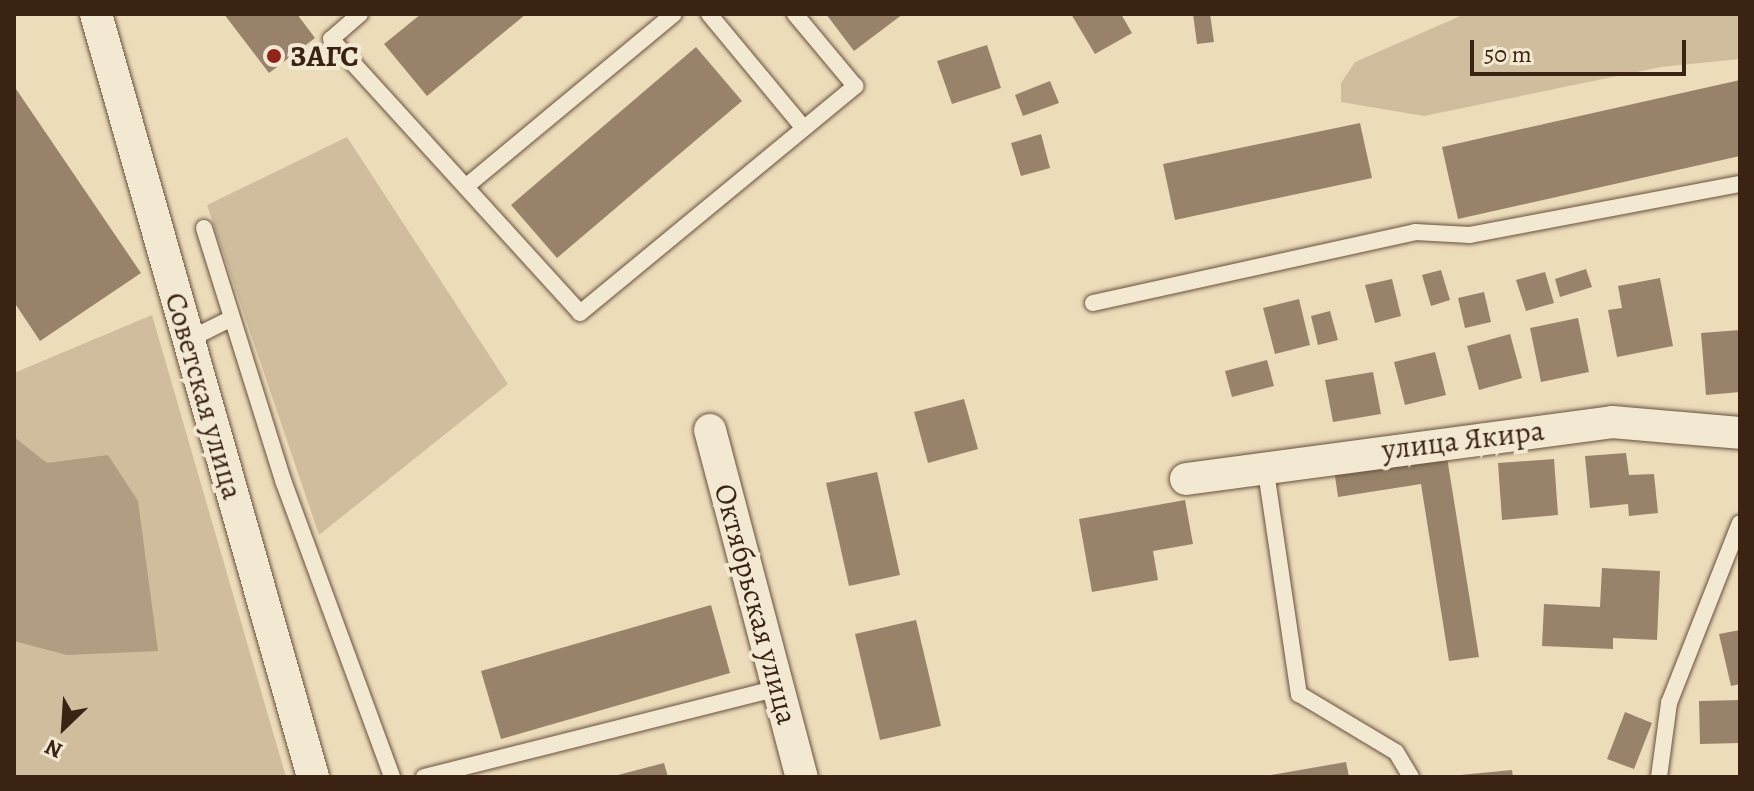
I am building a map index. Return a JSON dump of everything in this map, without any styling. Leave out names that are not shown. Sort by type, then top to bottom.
[{"type":"street","name":"Советская улица","points":[[96,14],[313,777]]},
{"type":"street","name":"улица Якира","points":[[1186,479],[1264,464],[1612,422],[1740,433]]},
{"type":"street","name":"Октябрьская улица","points":[[710,430],[802,777]]},
{"type":"lane","points":[[360,14],[331,39],[469,184],[580,313],[802,126],[855,86],[795,14]]},
{"type":"lane","points":[[469,184],[674,14]]},
{"type":"lane","points":[[709,14],[802,126]]},
{"type":"lane","points":[[1093,303],[1415,232],[1470,235],[1740,184]]},
{"type":"lane","points":[[204,228],[232,318],[392,777]]},
{"type":"lane","points":[[188,340],[232,318]]},
{"type":"lane","points":[[1264,464],[1299,694],[1396,752],[1411,777]]},
{"type":"lane","points":[[1659,777],[1669,703],[1740,523]]},
{"type":"lane","points":[[424,777],[778,688]]},
{"type":"shaded area","points":[[1465,14],[1740,14],[1740,59],[1661,67],[1424,116],[1341,102],[1341,83],[1355,62]]},
{"type":"shaded area","points":[[347,137],[508,384],[319,535],[207,205]]},
{"type":"shaded area","points":[[152,315],[286,777],[14,777],[14,373]]},
{"type":"shaded area","points":[[14,437],[47,463],[108,455],[138,501],[158,651],[67,655],[14,641]]},
{"type":"building","name":"ЗАГС","points":[[224,14],[297,14],[315,38],[269,73]]},
{"type":"building","points":[[421,14],[526,14],[427,96],[384,44]]},
{"type":"building","points":[[826,14],[903,14],[854,51]]},
{"type":"building","points":[[1071,14],[1121,14],[1132,33],[1095,54]]},
{"type":"building","points":[[1193,14],[1210,14],[1214,42],[1197,44]]},
{"type":"building","points":[[987,45],[1001,88],[952,104],[937,61]]},
{"type":"building","points":[[696,47],[742,101],[557,258],[511,205]]},
{"type":"building","points":[[1740,80],[1740,156],[1458,219],[1442,147]]},
{"type":"building","points":[[1050,81],[1059,103],[1023,116],[1015,95]]},
{"type":"building","points":[[14,86],[141,273],[40,341],[14,302]]},
{"type":"building","points":[[1360,123],[1372,178],[1175,220],[1163,164]]},
{"type":"building","points":[[1041,134],[1050,168],[1021,176],[1011,143]]},
{"type":"building","points":[[1586,269],[1592,287],[1560,297],[1555,279]]},
{"type":"building","points":[[1441,270],[1450,300],[1431,306],[1422,275]]},
{"type":"building","points":[[1545,272],[1554,303],[1526,311],[1516,280]]},
{"type":"building","points":[[1660,278],[1673,346],[1617,357],[1608,310],[1622,308],[1618,286]]},
{"type":"building","points":[[1392,279],[1401,316],[1375,323],[1365,285]]},
{"type":"building","points":[[1484,292],[1491,322],[1465,328],[1458,298]]},
{"type":"building","points":[[1299,299],[1310,345],[1275,354],[1263,308]]},
{"type":"building","points":[[1330,311],[1338,340],[1318,345],[1311,316]]},
{"type":"building","points":[[1578,318],[1589,372],[1541,382],[1530,328]]},
{"type":"building","points":[[1740,330],[1740,392],[1706,395],[1701,333]]},
{"type":"building","points":[[1510,334],[1522,378],[1479,390],[1467,346]]},
{"type":"building","points":[[1435,352],[1446,395],[1405,405],[1394,362]]},
{"type":"building","points":[[1267,360],[1274,386],[1232,397],[1225,371]]},
{"type":"building","points":[[1373,372],[1381,414],[1333,422],[1325,380]]},
{"type":"building","points":[[964,399],[978,449],[928,463],[914,412]]},
{"type":"building","points":[[1446,451],[1479,657],[1449,661],[1421,484],[1338,497],[1334,469]]},
{"type":"building","points":[[1626,453],[1629,475],[1654,474],[1658,513],[1629,516],[1628,504],[1590,508],[1585,456]]},
{"type":"building","points":[[1554,459],[1558,515],[1502,520],[1498,463]]},
{"type":"building","points":[[877,472],[900,575],[849,586],[826,483]]},
{"type":"building","points":[[1185,500],[1193,544],[1153,551],[1158,580],[1092,592],[1079,519]]},
{"type":"building","points":[[1602,568],[1660,571],[1657,640],[1613,638],[1613,649],[1542,646],[1544,604],[1600,607]]},
{"type":"building","points":[[711,605],[730,673],[501,739],[481,671]]},
{"type":"building","points":[[916,620],[941,726],[880,740],[855,634]]},
{"type":"building","points":[[1740,630],[1740,684],[1731,686],[1719,634]]},
{"type":"building","points":[[1740,700],[1740,743],[1700,744],[1699,701]]},
{"type":"building","points":[[1625,712],[1652,723],[1634,769],[1607,759]]},
{"type":"building","points":[[1346,762],[1349,777],[1271,777],[1271,775]]},
{"type":"building","points":[[664,763],[668,777],[614,777],[614,776]]},
{"type":"building","points":[[1512,770],[1513,777],[1460,777],[1460,775]]},
{"type":"place","name":"ЗАГС","points":[[274,56]]}]
